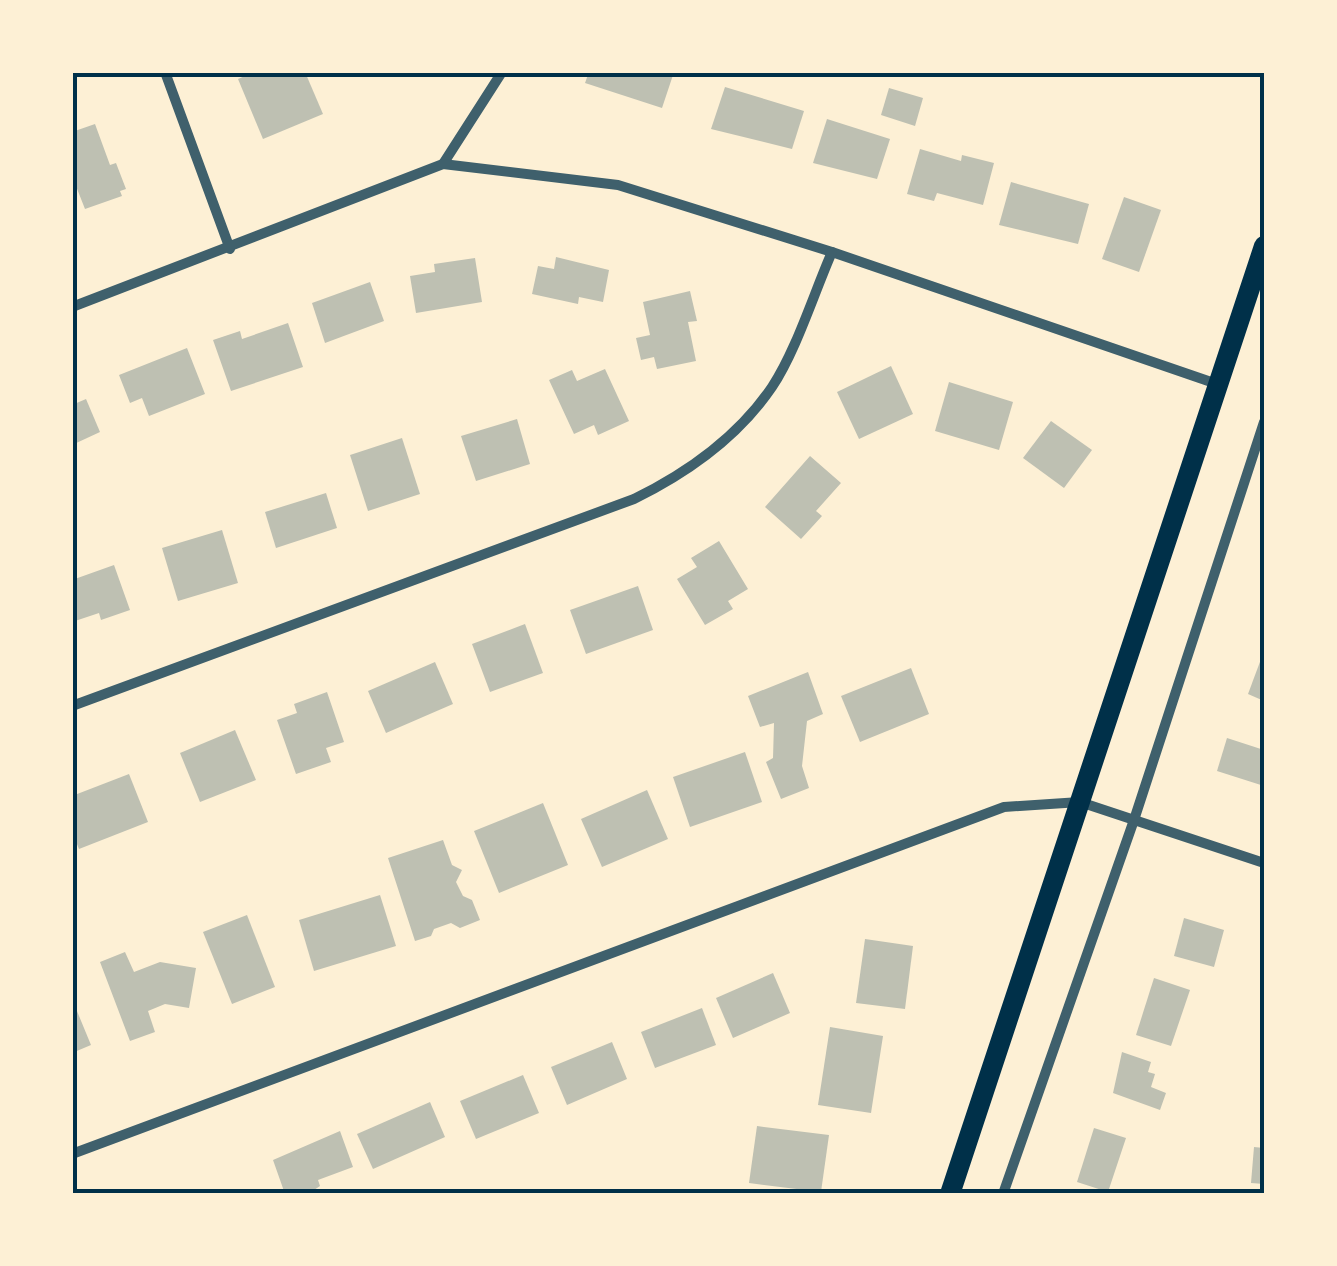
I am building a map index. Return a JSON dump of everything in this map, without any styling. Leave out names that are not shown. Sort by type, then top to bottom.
[{"type":"main road","points":[[950,1194],[1264,246]]},
{"type":"street","points":[[165,72],[230,249]]},
{"type":"street","points":[[443,164],[502,72]]},
{"type":"street","points":[[72,307],[443,164],[618,185],[832,252],[1217,384]]},
{"type":"street","points":[[72,706],[634,499],[672,480],[718,447],[772,387],[832,252]]},
{"type":"street","points":[[1003,1194],[1134,820],[1264,422]]},
{"type":"street","points":[[72,1154],[1004,806],[1080,802],[1264,863]]},
{"type":"building","points":[[254,72],[305,72],[323,114],[263,139],[238,79]]},
{"type":"building","points":[[589,72],[674,72],[662,108],[585,83]]},
{"type":"building","points":[[725,87],[804,111],[792,149],[711,129]]},
{"type":"building","points":[[889,88],[923,98],[915,126],[881,115]]},
{"type":"building","points":[[827,119],[890,139],[877,179],[813,163]]},
{"type":"building","points":[[95,124],[110,165],[116,163],[126,189],[120,191],[122,196],[85,209],[72,176],[72,132]]},
{"type":"building","points":[[920,149],[961,161],[962,155],[994,163],[983,205],[937,193],[934,201],[907,194]]},
{"type":"building","points":[[1011,182],[1089,204],[1078,244],[999,225]]},
{"type":"building","points":[[1124,197],[1161,210],[1139,272],[1102,259]]},
{"type":"building","points":[[556,257],[609,270],[603,302],[579,297],[578,304],[532,294],[538,266],[554,269]]},
{"type":"building","points":[[475,258],[482,302],[416,313],[410,276],[435,272],[434,264]]},
{"type":"building","points":[[370,282],[384,321],[325,343],[312,303]]},
{"type":"building","points":[[690,291],[697,321],[688,322],[696,361],[657,369],[654,357],[641,360],[636,338],[650,335],[643,302]]},
{"type":"building","points":[[288,323],[303,367],[231,391],[213,340],[240,331],[242,339]]},
{"type":"building","points":[[187,348],[205,394],[149,416],[142,398],[130,403],[119,375]]},
{"type":"building","points":[[891,366],[913,414],[859,439],[837,392]]},
{"type":"building","points":[[605,369],[629,421],[598,435],[594,425],[574,434],[549,380],[572,370],[577,381]]},
{"type":"building","points":[[949,382],[1013,402],[999,450],[935,431]]},
{"type":"building","points":[[86,399],[100,432],[72,445],[72,405]]},
{"type":"building","points":[[517,419],[530,464],[476,481],[461,436]]},
{"type":"building","points":[[1051,421],[1092,450],[1064,488],[1023,458]]},
{"type":"building","points":[[402,438],[420,494],[368,511],[350,455]]},
{"type":"building","points":[[810,456],[841,483],[816,511],[822,516],[801,539],[765,507]]},
{"type":"building","points":[[326,493],[337,528],[276,548],[265,512]]},
{"type":"building","points":[[222,530],[238,583],[178,601],[162,548]]},
{"type":"building","points":[[719,541],[748,589],[728,601],[733,609],[705,625],[677,579],[697,567],[691,558]]},
{"type":"building","points":[[114,565],[130,610],[101,620],[99,613],[72,622],[72,580]]},
{"type":"building","points":[[638,586],[653,630],[586,654],[570,610]]},
{"type":"building","points":[[525,624],[543,673],[490,692],[472,644]]},
{"type":"building","points":[[1264,651],[1264,701],[1248,694]]},
{"type":"building","points":[[435,662],[453,704],[386,733],[368,691]]},
{"type":"building","points":[[911,668],[929,714],[860,742],[841,696]]},
{"type":"building","points":[[808,672],[823,714],[807,721],[802,766],[809,788],[781,799],[766,762],[773,758],[774,723],[760,727],[748,696]]},
{"type":"building","points":[[327,692],[344,742],[326,748],[331,762],[296,774],[277,720],[297,713],[294,704]]},
{"type":"building","points":[[235,730],[256,780],[200,802],[180,753]]},
{"type":"building","points":[[1227,738],[1264,750],[1264,786],[1217,771]]},
{"type":"building","points":[[745,752],[762,802],[690,827],[673,777]]},
{"type":"building","points":[[129,774],[148,822],[79,849],[72,832],[72,796]]},
{"type":"building","points":[[647,790],[668,839],[602,867],[581,819]]},
{"type":"building","points":[[543,803],[568,865],[499,893],[474,831]]},
{"type":"building","points":[[443,840],[452,865],[462,870],[456,882],[463,896],[472,900],[480,920],[460,928],[451,923],[415,941],[388,858]]},
{"type":"building","points":[[380,895],[396,946],[314,971],[299,920]]},
{"type":"building","points":[[247,915],[275,987],[232,1004],[203,932]]},
{"type":"building","points":[[1184,918],[1224,930],[1214,967],[1174,956]]},
{"type":"building","points":[[865,939],[913,946],[905,1009],[856,1003]]},
{"type":"building","points":[[125,952],[134,972],[160,962],[196,968],[189,1008],[165,1004],[148,1011],[155,1032],[130,1041],[100,962]]},
{"type":"building","points":[[773,973],[790,1013],[733,1038],[716,998]]},
{"type":"building","points":[[1154,978],[1190,990],[1171,1046],[1136,1035]]},
{"type":"building","points":[[72,999],[91,1045],[72,1053]]},
{"type":"building","points":[[702,1008],[716,1045],[655,1068],[641,1032]]},
{"type":"building","points":[[830,1027],[883,1036],[871,1113],[818,1105]]},
{"type":"building","points":[[612,1042],[627,1079],[567,1105],[551,1067]]},
{"type":"building","points":[[1122,1052],[1151,1062],[1148,1072],[1155,1074],[1151,1087],[1166,1093],[1160,1110],[1113,1093]]},
{"type":"building","points":[[523,1075],[539,1113],[476,1139],[460,1101]]},
{"type":"building","points":[[430,1102],[445,1137],[373,1169],[357,1134]]},
{"type":"building","points":[[757,1126],[829,1135],[821,1192],[749,1183]]},
{"type":"building","points":[[1094,1128],[1126,1138],[1108,1192],[1077,1182]]},
{"type":"building","points":[[340,1131],[353,1167],[318,1180],[320,1186],[308,1194],[285,1194],[273,1160]]},
{"type":"building","points":[[1254,1147],[1264,1148],[1264,1184],[1251,1183]]}]
